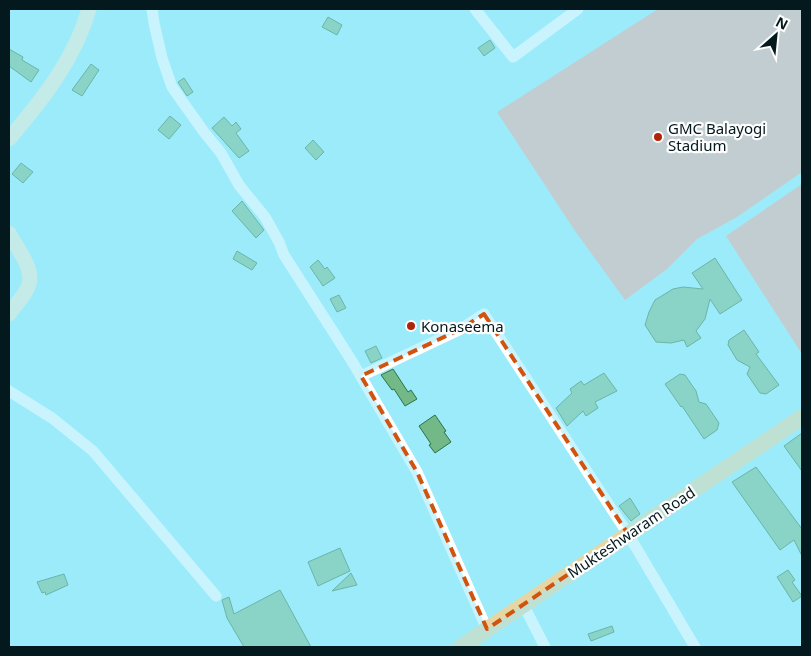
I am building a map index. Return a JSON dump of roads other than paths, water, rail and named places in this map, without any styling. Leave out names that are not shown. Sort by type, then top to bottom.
[{"type":"main road","points":[[9,139],[42,99],[60,70],[76,43],[89,9]]},
{"type":"main road","points":[[9,233],[30,274],[29,284],[9,314]]},
{"type":"main road","name":"Mukteshwaram Road","points":[[461,647],[802,417]]},
{"type":"street","points":[[152,9],[162,58],[172,87],[193,118],[221,153],[239,185],[264,217],[279,242],[284,256],[361,376],[416,472],[487,629]]},
{"type":"street","points":[[475,9],[513,57],[578,9]]},
{"type":"street","points":[[361,376],[459,330],[484,314],[628,534],[695,647]]},
{"type":"street","points":[[9,391],[52,418],[93,452],[216,596]]},
{"type":"street","points":[[524,606],[545,647]]},
{"type":"place","name":"GMC Balayogi Stadium","points":[[658,137]]},
{"type":"place","name":"Konaseema","points":[[411,326]]}]
